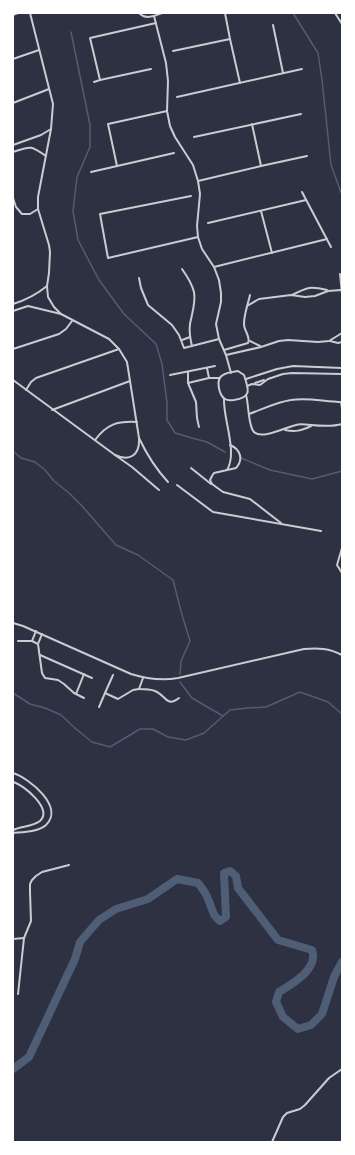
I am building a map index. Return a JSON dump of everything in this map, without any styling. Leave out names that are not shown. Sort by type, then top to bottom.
[{"type":"street","points":[[13,15],[18,13]]},
{"type":"street","points":[[30,13],[53,104],[51,129],[38,197],[38,209],[49,245],[49,273],[47,286],[48,297],[54,307],[61,314],[109,339],[119,349],[127,362],[140,446],[136,453],[130,457],[122,458],[115,455]]},
{"type":"street","points":[[139,13],[143,17],[147,18],[162,13]]},
{"type":"street","points":[[225,13],[240,83]]},
{"type":"street","points":[[335,13],[342,24]]},
{"type":"street","points":[[154,16],[166,63],[168,81],[167,111],[170,126],[175,137],[193,165],[198,181],[200,194],[197,226],[198,237],[202,248],[214,267],[219,280],[221,302],[216,324],[219,339],[226,355],[230,373]]},
{"type":"street","points":[[100,80],[90,38],[156,23]]},
{"type":"street","points":[[273,25],[283,73]]},
{"type":"street","points":[[173,51],[230,39]]},
{"type":"street","points":[[13,59],[39,50]]},
{"type":"street","points":[[94,82],[151,69]]},
{"type":"street","points":[[177,97],[302,69]]},
{"type":"street","points":[[13,103],[50,89]]},
{"type":"street","points":[[117,166],[108,124],[167,111]]},
{"type":"street","points":[[194,137],[301,114]]},
{"type":"street","points":[[252,124],[261,166]]},
{"type":"street","points":[[13,145],[41,135],[51,129]]},
{"type":"street","points":[[13,152],[26,148],[34,148],[46,156]]},
{"type":"street","points":[[91,172],[174,153]]},
{"type":"street","points":[[198,181],[307,156]]},
{"type":"street","points":[[302,192],[331,247]]},
{"type":"street","points":[[191,196],[100,214],[108,258],[198,237]]},
{"type":"street","points":[[13,198],[16,207],[22,214],[30,214],[38,209]]},
{"type":"street","points":[[208,223],[306,200]]},
{"type":"street","points":[[261,211],[272,253]]},
{"type":"street","points":[[214,267],[327,239]]},
{"type":"street","points":[[182,269],[194,292],[194,305],[190,323],[190,337],[192,346]]},
{"type":"street","points":[[340,274],[342,294]]},
{"type":"street","points":[[139,278],[141,288],[148,305],[169,322],[179,334],[184,348],[219,339]]},
{"type":"street","points":[[13,304],[38,294],[47,286]]},
{"type":"street","points":[[291,295],[304,289],[314,287],[328,291]]},
{"type":"street","points":[[247,306],[259,299],[291,295],[306,297],[315,296],[328,291],[341,290]]},
{"type":"street","points":[[250,295],[244,326],[249,341],[261,347]]},
{"type":"street","points":[[13,311],[28,306],[61,314]]},
{"type":"street","points":[[13,348],[59,334],[66,329],[72,321]]},
{"type":"street","points":[[329,341],[342,333]]},
{"type":"street","points":[[182,340],[190,337]]},
{"type":"street","points":[[226,355],[288,340],[342,342]]},
{"type":"street","points":[[224,350],[248,343],[249,341]]},
{"type":"street","points":[[26,390],[31,382],[36,378],[119,349]]},
{"type":"street","points":[[170,375],[215,366]]},
{"type":"street","points":[[247,379],[293,366],[342,368]]},
{"type":"street","points":[[207,368],[209,378]]},
{"type":"street","points":[[246,396],[228,401],[224,399],[221,396],[218,383],[223,374],[238,371],[247,379],[248,392],[246,396],[252,430],[255,434],[261,435],[284,430],[293,425],[301,424],[335,426],[342,424]]},
{"type":"street","points":[[188,372],[188,383],[196,402],[196,418],[199,427]]},
{"type":"street","points":[[266,373],[269,379]]},
{"type":"street","points":[[247,386],[252,384],[260,384],[283,374],[342,374]]},
{"type":"street","points":[[188,383],[209,378],[220,378]]},
{"type":"street","points":[[13,380],[52,410],[132,467],[160,490]]},
{"type":"street","points":[[52,410],[130,381]]},
{"type":"street","points":[[224,399],[223,406],[230,445],[230,464],[227,470]]},
{"type":"street","points":[[249,414],[283,402],[302,399],[342,402],[342,408]]},
{"type":"street","points":[[95,440],[102,431],[112,424],[124,421],[137,422]]},
{"type":"street","points":[[284,430],[294,432],[312,425]]},
{"type":"street","points":[[139,438],[146,453],[168,482]]},
{"type":"street","points":[[212,484],[210,480],[214,473],[236,468],[240,461],[240,453],[237,448],[230,445]]},
{"type":"street","points":[[191,468],[223,492],[250,499],[281,524]]},
{"type":"street","points":[[177,485],[213,512],[321,531]]},
{"type":"street","points":[[342,548],[337,565],[342,573]]},
{"type":"street","points":[[13,623],[36,631],[143,678],[161,680],[172,679],[304,649],[320,648],[342,655]]},
{"type":"street","points":[[32,640],[36,631]]},
{"type":"street","points":[[42,634],[38,644],[42,673],[45,678],[58,680],[76,694],[84,698]]},
{"type":"street","points":[[18,642],[32,640],[38,644]]},
{"type":"street","points":[[40,655],[92,678]]},
{"type":"street","points":[[76,694],[84,674]]},
{"type":"street","points":[[99,707],[113,675]]},
{"type":"street","points":[[138,689],[143,678]]},
{"type":"street","points":[[105,693],[118,699],[134,690],[153,690],[170,702],[179,698]]},
{"type":"street","points":[[13,773],[29,781],[45,797],[49,804],[51,815],[46,825],[41,828],[13,832]]},
{"type":"street","points":[[13,782],[19,784],[25,789],[40,805],[44,812],[43,818],[39,822],[13,832]]},
{"type":"street","points":[[18,994],[24,938],[31,921],[30,884],[36,876],[42,872],[68,865]]},
{"type":"street","points":[[13,939],[24,938]]},
{"type":"street","points":[[272,1142],[283,1117],[287,1113],[300,1110],[329,1078],[342,1069]]},
{"type":"waterway","points":[[293,13],[318,53],[331,165],[342,195]]},
{"type":"waterway","points":[[71,32],[90,125],[90,147],[77,177],[73,211],[78,240],[99,280],[124,314],[156,344],[162,364],[167,403],[167,420],[175,433],[207,442],[225,452]]},
{"type":"waterway","points":[[13,451],[21,458],[35,462],[45,470],[54,481],[82,506],[116,545],[138,555],[173,580],[190,641],[181,661],[180,674]]},
{"type":"waterway","points":[[241,458],[270,470],[312,479],[342,471]]},
{"type":"waterway","points":[[180,682],[192,698],[223,716]]},
{"type":"waterway","points":[[13,693],[30,704],[45,708],[61,715],[92,742],[110,747],[140,729],[153,729],[168,737],[186,740],[204,733],[230,710],[266,707],[300,692],[328,702],[342,714]]},
{"type":"waterway","points":[[13,1069],[29,1057],[75,959],[80,942],[99,920],[116,909],[148,899],[177,879],[198,883],[206,895],[214,914],[220,921],[226,917],[224,873],[230,871],[236,876],[238,888],[278,940],[312,950],[312,963],[308,970],[297,980],[279,992],[276,1002],[283,1017],[298,1029],[311,1025],[322,1014],[334,977],[342,962]]}]
